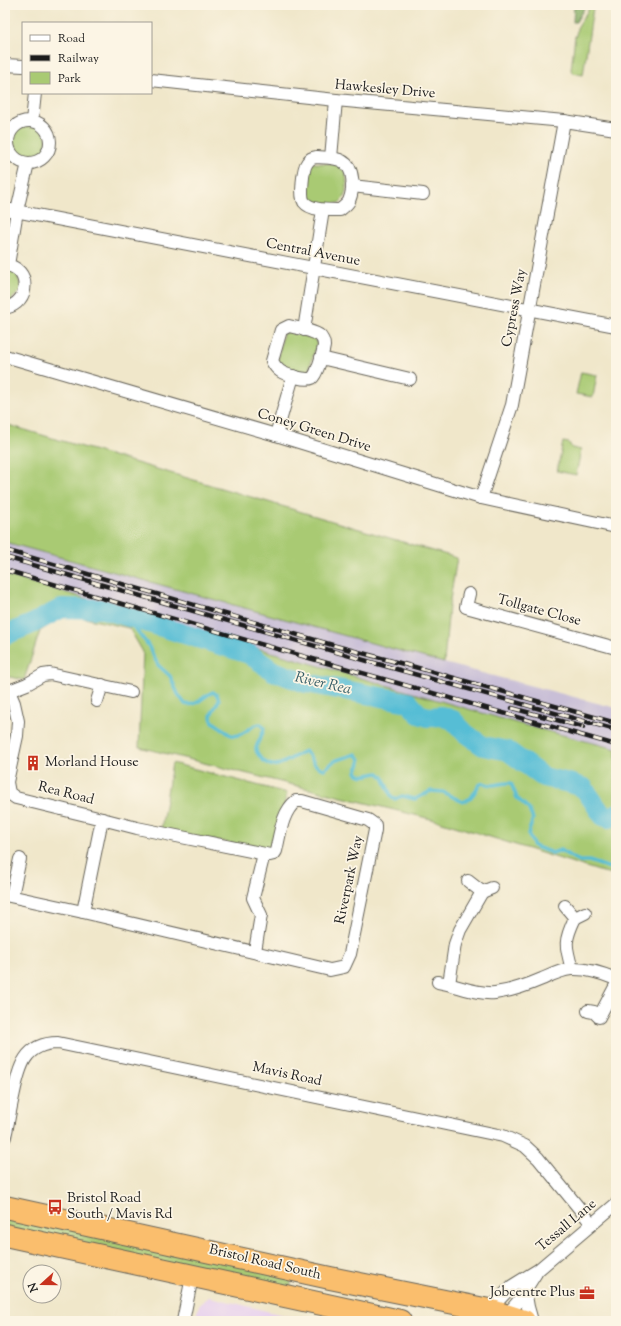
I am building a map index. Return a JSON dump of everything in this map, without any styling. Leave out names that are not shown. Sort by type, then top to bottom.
[{"type":"highway","name":"Bristol Road South","points":[[5,1207],[507,1316]]},
{"type":"highway","name":"Bristol Road South","points":[[5,1235],[192,1277],[400,1321]]},
{"type":"highway","points":[[302,1272],[300,1277],[306,1291],[321,1296],[346,1310]]},
{"type":"highway","points":[[330,1278],[350,1291],[469,1321]]},
{"type":"street","points":[[5,65],[22,66]]},
{"type":"street","name":"Hawkesley Drive","points":[[152,80],[336,100],[564,121],[616,129]]},
{"type":"street","points":[[32,121],[35,94]]},
{"type":"street","points":[[331,158],[336,100]]},
{"type":"street","points":[[32,121],[45,127],[51,140],[50,148],[47,154],[42,159],[28,163],[21,161],[11,153],[8,140],[10,133],[19,123],[32,121]]},
{"type":"street","name":"Cypress Way","points":[[481,498],[512,405],[564,121]]},
{"type":"street","points":[[310,158],[331,158],[342,161],[350,168],[352,175],[352,186],[349,201],[340,210],[323,210],[309,205],[304,202],[301,194],[305,164],[310,158]]},
{"type":"street","points":[[5,308],[17,304],[24,292],[24,278],[15,268],[7,265],[11,210],[28,163]]},
{"type":"street","points":[[352,186],[423,194]]},
{"type":"street","name":"Central Avenue","points":[[11,210],[616,326]]},
{"type":"street","points":[[304,330],[323,210]]},
{"type":"street","points":[[289,326],[304,330],[320,336],[324,346],[316,375],[308,379],[293,376],[279,370],[272,361],[281,330],[289,326]]},
{"type":"street","name":"Coney Green Drive","points":[[5,356],[276,435],[481,498],[616,527]]},
{"type":"street","points":[[321,358],[410,379]]},
{"type":"street","points":[[276,435],[293,376]]},
{"type":"street","name":"Tollgate Close","points":[[469,594],[466,607],[616,648]]},
{"type":"street","name":"Rea Road","points":[[83,912],[102,819],[16,798],[9,793],[7,782],[17,736],[18,721],[14,703],[7,689],[27,684],[43,675],[50,674],[131,692]]},
{"type":"street","points":[[97,701],[102,685]]},
{"type":"street","name":"Riverpark Way","points":[[83,912],[255,951],[330,970],[344,967],[350,954],[375,825],[368,820],[302,801],[296,801],[285,815],[276,851],[270,856],[264,854]]},
{"type":"street","points":[[102,819],[137,828],[264,854],[253,898],[261,915],[255,951]]},
{"type":"street","points":[[20,859],[8,896],[83,912]]},
{"type":"street","points":[[468,882],[487,890],[464,923],[455,944],[444,983],[487,993],[496,993],[572,969],[594,971],[616,979]]},
{"type":"street","points":[[565,906],[580,915],[568,933],[566,942],[572,969]]},
{"type":"street","points":[[588,1011],[594,1012],[599,1017],[616,985]]},
{"type":"street","name":"Mavis Road","points":[[5,1137],[17,1077],[23,1060],[35,1049],[49,1043],[58,1043],[503,1136],[525,1146],[538,1158],[592,1224]]},
{"type":"street","name":"Tessall Lane","points":[[507,1316],[512,1286],[538,1270],[616,1204]]},
{"type":"street","name":"Tessall Lane","points":[[507,1316],[538,1270]]},
{"type":"street","points":[[183,1321],[192,1277]]},
{"type":"street","points":[[525,1290],[532,1321]]},
{"type":"shaded area","points":[[5,542],[444,663],[616,708],[616,749],[520,724],[5,575]]},
{"type":"shaded area","points":[[209,1297],[307,1321],[195,1321],[199,1305]]},
{"type":"green space","points":[[574,5],[586,5],[576,22],[573,22]]},
{"type":"green space","points":[[591,5],[596,5],[593,8],[583,75],[573,73],[571,70],[577,28]]},
{"type":"green space","points":[[33,124],[42,129],[46,135],[46,149],[42,155],[33,160],[25,160],[16,155],[12,149],[11,138],[16,129],[22,125]]},
{"type":"green space","points":[[313,163],[339,164],[346,173],[347,186],[344,198],[339,203],[327,204],[310,200],[307,197],[309,165]]},
{"type":"green space","points":[[5,267],[16,272],[22,289],[5,306]]},
{"type":"green space","points":[[291,331],[314,339],[317,343],[308,372],[302,375],[277,365],[283,333]]},
{"type":"green space","points":[[581,372],[597,375],[593,397],[576,394]]},
{"type":"green space","points":[[5,424],[457,558],[449,606],[444,663],[5,542]]},
{"type":"green space","points":[[563,442],[569,443],[572,448],[581,450],[576,475],[557,471]]},
{"type":"green space","points":[[5,575],[520,724],[616,749],[616,875],[439,821],[139,747],[143,652],[129,628],[67,614],[40,631],[24,680],[5,676]]},
{"type":"green space","points":[[172,763],[287,793],[274,844],[267,850],[161,830]]},
{"type":"green space","points":[[5,1211],[292,1274],[290,1292],[5,1229]]},
{"type":"waterway","name":"River Rea","points":[[5,635],[32,624],[62,608],[103,609],[249,654],[273,671],[306,683],[408,702],[419,714],[428,717],[441,716],[453,720],[465,733],[483,746],[508,751],[543,777],[584,788],[603,816],[609,818],[616,814]]},
{"type":"waterway","points":[[103,609],[132,624],[148,645],[158,665],[170,676],[178,694],[185,704],[189,705],[197,703],[213,692],[217,695],[219,700],[212,714],[212,720],[229,734],[234,736],[242,734],[253,726],[261,724],[264,728],[256,750],[259,756],[268,764],[278,765],[284,763],[305,751],[317,766],[325,769],[334,761],[356,754],[360,760],[360,764],[356,772],[361,775],[379,773],[383,777],[392,798],[395,799],[402,796],[415,799],[431,791],[443,792],[463,802],[471,798],[479,785],[483,783],[491,785],[511,783],[517,798],[528,808],[533,819],[528,834],[534,846],[552,853],[561,850],[580,861],[589,861],[610,868],[616,866]]},
{"type":"railway","points":[[5,550],[336,646],[616,723]]},
{"type":"railway","points":[[5,557],[378,664],[616,730]]},
{"type":"railway","points":[[5,570],[616,745]]},
{"type":"railway","points":[[512,708],[583,727]]},
{"type":"place","name":"Morland House","points":[[33,763]]},
{"type":"place","name":"Bristol Road South / Mavis Rd","points":[[55,1207]]},
{"type":"place","name":"Jobcentre Plus","points":[[587,1293]]}]
